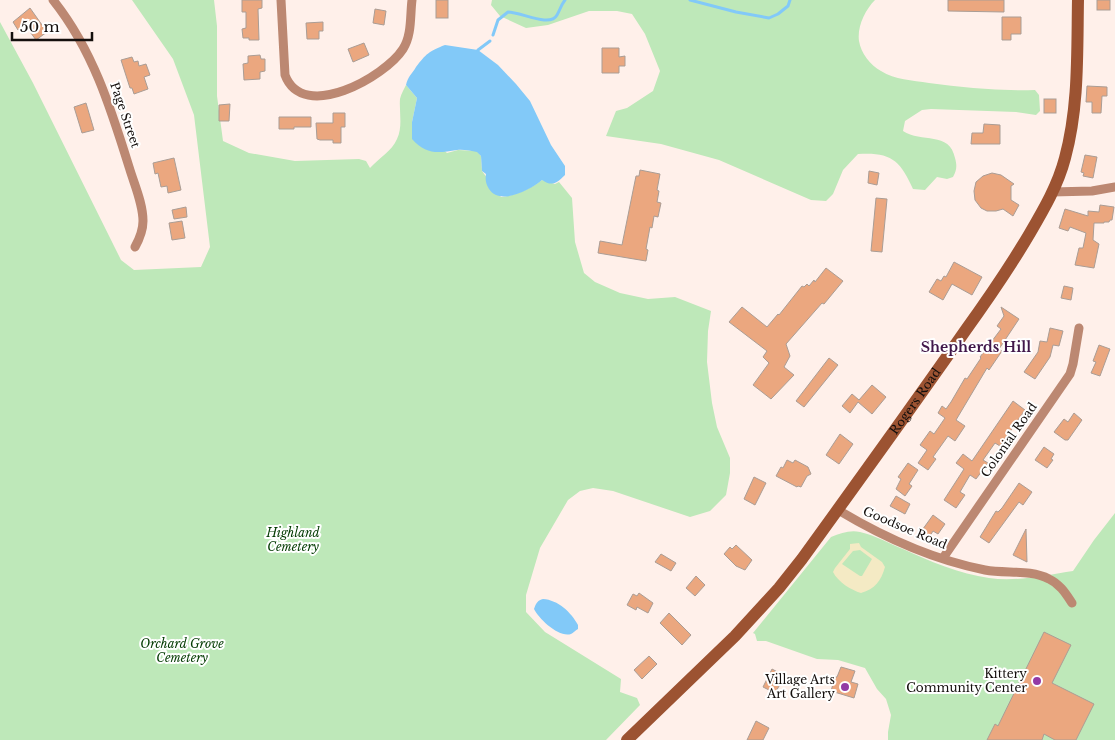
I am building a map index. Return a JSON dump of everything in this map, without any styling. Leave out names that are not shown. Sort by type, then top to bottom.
[{"type":"main road","name":"Rogers Road","points":[[627,740],[707,665],[750,621],[802,559],[999,282],[1043,210],[1065,158],[1073,121],[1078,0]]},
{"type":"street","name":"Page Street","points":[[53,0],[67,18],[89,56],[118,131],[143,215],[142,231],[136,247]]},
{"type":"street","points":[[281,0],[284,75],[289,85],[302,94],[324,95],[351,88],[375,76],[394,60],[406,43],[412,0]]},
{"type":"street","points":[[1052,192],[1092,191],[1115,188]]},
{"type":"street","name":"Colonial Road","points":[[943,558],[1070,374],[1079,328]]},
{"type":"street","name":"Goodsoe Road","points":[[838,510],[856,521],[906,544],[943,558],[986,570],[1047,578],[1055,582],[1072,603]]},
{"type":"green space","points":[[132,0],[214,0],[217,26],[217,96],[223,141],[249,153],[295,161],[359,159],[366,161],[370,168],[389,151],[397,139],[400,124],[400,99],[406,85],[417,98],[412,122],[447,153],[458,150],[477,151],[481,156],[482,171],[501,197],[523,191],[542,180],[555,184],[559,182],[572,198],[575,242],[584,273],[595,282],[620,293],[648,299],[675,297],[711,311],[707,362],[717,427],[730,458],[730,473],[726,495],[710,511],[690,517],[613,491],[593,488],[580,491],[568,500],[540,548],[526,595],[526,612],[545,632],[621,679],[620,692],[637,698],[640,705],[606,740],[0,740],[0,22],[33,83],[121,260],[134,270],[201,267],[210,247],[194,115],[173,59]]},
{"type":"green space","points":[[492,0],[875,0],[862,19],[859,41],[864,54],[877,68],[886,74],[898,78],[929,83],[982,89],[1035,90],[1039,95],[1040,111],[1036,115],[1016,112],[922,110],[905,121],[903,131],[947,144],[952,150],[956,163],[953,177],[947,179],[937,177],[925,190],[913,189],[904,171],[893,160],[879,155],[858,154],[843,170],[833,194],[826,201],[811,200],[719,160],[661,144],[606,136],[616,111],[627,108],[653,91],[660,71],[645,34],[632,14],[617,11],[589,11],[548,25],[526,28],[500,16],[491,5]]},
{"type":"green space","points":[[1115,513],[1115,740],[888,740],[891,715],[886,699],[877,689],[865,668],[838,660],[817,659],[766,641],[757,641],[753,633],[831,537],[838,534],[853,531],[866,533],[956,570],[989,578],[1021,579],[1073,571]]},
{"type":"sand","points":[[859,543],[861,547],[882,562],[885,567],[877,584],[861,593],[845,585],[833,572],[850,549],[850,544]],"holes":[[[860,550],[872,559],[862,576],[842,564],[853,551]]]},
{"type":"water","points":[[445,45],[478,50],[498,65],[516,84],[530,101],[551,145],[565,166],[565,175],[552,184],[542,180],[523,192],[515,195],[500,196],[494,194],[489,189],[486,174],[482,171],[481,156],[477,152],[462,150],[433,152],[422,148],[412,139],[412,122],[417,98],[406,85],[407,82],[425,56]]},
{"type":"water","points":[[543,599],[559,604],[568,611],[578,625],[578,629],[571,634],[561,633],[540,618],[534,609],[537,602]]},
{"type":"building","points":[[242,0],[262,0],[262,8],[258,9],[259,40],[243,38],[242,29],[246,28],[246,12],[242,12]]},
{"type":"building","points":[[436,0],[448,0],[448,18],[436,18]]},
{"type":"building","points":[[948,0],[1004,0],[1004,12],[948,11]]},
{"type":"building","points":[[1097,0],[1110,0],[1110,10],[1097,10]]},
{"type":"building","points":[[30,8],[47,32],[36,40],[25,25],[18,30],[13,22]]},
{"type":"building","points":[[375,9],[386,11],[384,25],[373,23]]},
{"type":"building","points":[[1002,17],[1021,17],[1021,34],[1011,34],[1011,40],[1002,40]]},
{"type":"building","points":[[323,22],[323,31],[319,31],[319,39],[307,39],[306,23]]},
{"type":"building","points":[[364,43],[369,55],[353,62],[348,49]]},
{"type":"building","points":[[602,48],[619,48],[619,57],[625,56],[625,66],[619,66],[619,73],[602,73]]},
{"type":"building","points":[[260,55],[261,59],[265,59],[265,71],[260,72],[260,79],[244,80],[243,64],[248,63],[248,56]]},
{"type":"building","points":[[132,57],[134,62],[138,61],[139,66],[146,64],[150,75],[144,77],[148,89],[134,94],[132,88],[130,88],[121,60]]},
{"type":"building","points":[[1087,86],[1107,87],[1107,96],[1102,96],[1101,113],[1092,113],[1092,102],[1086,102]]},
{"type":"building","points":[[1044,99],[1056,99],[1056,113],[1044,113]]},
{"type":"building","points":[[86,103],[94,130],[82,133],[74,107]]},
{"type":"building","points":[[230,104],[229,121],[219,121],[219,105]]},
{"type":"building","points":[[333,113],[345,113],[345,127],[341,127],[341,143],[333,143],[333,140],[317,139],[316,123],[333,123]]},
{"type":"building","points":[[279,117],[311,117],[311,127],[279,129]]},
{"type":"building","points":[[984,124],[1000,125],[1000,144],[971,144],[972,133],[983,133]]},
{"type":"building","points":[[1085,155],[1097,157],[1093,178],[1083,176],[1084,173],[1081,172]]},
{"type":"building","points":[[174,158],[181,190],[168,193],[167,186],[161,187],[158,173],[155,174],[153,163]]},
{"type":"building","points":[[640,170],[660,174],[657,202],[661,203],[658,217],[654,216],[652,228],[650,227],[646,261],[598,253],[600,241],[622,245],[636,176],[639,176]]},
{"type":"building","points":[[869,171],[879,173],[877,185],[868,183]]},
{"type":"building","points":[[992,173],[1001,175],[1014,184],[1011,186],[1011,200],[1019,205],[1013,216],[1003,209],[987,211],[981,208],[975,200],[976,182],[983,176]]},
{"type":"building","points":[[876,198],[887,199],[882,252],[871,251]]},
{"type":"building","points":[[1100,205],[1114,207],[1112,220],[1104,223],[1094,223],[1093,240],[1099,244],[1094,268],[1075,265],[1079,248],[1083,248],[1086,233],[1070,227],[1068,231],[1059,228],[1065,209],[1088,216],[1088,211],[1099,212]]},
{"type":"building","points":[[186,207],[187,217],[174,219],[172,210]]},
{"type":"building","points":[[182,221],[185,238],[172,240],[169,223]]},
{"type":"building","points":[[954,262],[982,277],[972,295],[952,284],[943,300],[929,292],[937,279],[941,281],[944,276],[946,277]]},
{"type":"building","points":[[826,268],[843,281],[786,344],[790,356],[784,367],[794,375],[771,399],[753,385],[769,363],[763,357],[767,351],[729,322],[742,307],[767,327],[802,286],[804,287],[807,284],[809,286],[814,280],[815,282]]},
{"type":"building","points":[[1064,286],[1073,288],[1071,300],[1061,298]]},
{"type":"building","points":[[1001,307],[1019,319],[999,349],[1002,351],[989,370],[987,368],[956,420],[965,426],[955,441],[948,436],[933,457],[936,459],[928,470],[918,463],[927,450],[920,445],[930,431],[934,434],[945,418],[938,413],[942,406],[946,409],[965,378],[967,379],[980,357],[1001,329],[997,326],[1004,316]]},
{"type":"building","points":[[1050,328],[1063,331],[1059,346],[1053,345],[1050,357],[1035,379],[1024,372],[1038,352],[1040,341],[1047,342]]},
{"type":"building","points":[[1099,345],[1110,349],[1100,376],[1091,373],[1096,362],[1093,361]]},
{"type":"building","points":[[829,358],[838,365],[804,407],[796,401]]},
{"type":"building","points":[[872,385],[886,397],[872,414],[858,402],[850,413],[842,406],[852,394],[859,400]]},
{"type":"building","points":[[1013,401],[1025,410],[1000,446],[995,443],[983,460],[988,463],[976,479],[970,475],[960,492],[965,495],[956,508],[944,500],[964,469],[956,463],[963,454],[972,461]]},
{"type":"building","points":[[1074,413],[1082,420],[1068,440],[1065,440],[1054,432],[1064,419],[1068,422]]},
{"type":"building","points":[[840,434],[853,444],[839,464],[826,455]]},
{"type":"building","points":[[1044,447],[1054,454],[1051,459],[1053,460],[1047,468],[1035,460]]},
{"type":"building","points":[[787,460],[793,463],[795,460],[808,467],[811,474],[807,476],[801,487],[797,487],[776,476]]},
{"type":"building","points":[[908,463],[918,470],[909,484],[912,486],[905,496],[896,489],[901,479],[898,477]]},
{"type":"building","points":[[754,477],[766,483],[755,505],[744,499]]},
{"type":"building","points":[[1019,483],[1032,492],[1023,505],[1019,502],[989,543],[980,537],[996,511],[998,512],[1002,508]]},
{"type":"building","points":[[896,496],[910,504],[905,514],[890,506]]},
{"type":"building","points":[[933,515],[945,524],[938,534],[933,531],[928,539],[920,533]]},
{"type":"building","points":[[1026,529],[1027,562],[1013,555]]},
{"type":"building","points":[[736,545],[752,560],[745,570],[736,566],[724,554],[730,547],[732,549]]},
{"type":"building","points":[[661,554],[676,563],[671,571],[655,562]]},
{"type":"building","points":[[696,576],[705,585],[695,596],[686,588]]},
{"type":"building","points":[[639,593],[653,603],[648,613],[637,607],[636,610],[627,605],[633,594],[637,596]]},
{"type":"building","points":[[669,613],[691,635],[682,645],[660,623]]},
{"type":"building","name":"Kittery Community Center","points":[[1044,632],[1071,645],[1052,683],[1094,704],[1076,740],[1055,740],[1044,734],[1042,740],[987,740],[995,724],[998,726]]},
{"type":"building","points":[[649,656],[657,664],[642,679],[634,670]]},
{"type":"building","name":"Village Arts Art Gallery","points":[[841,667],[855,671],[851,682],[858,684],[854,698],[831,691],[835,677],[837,677]]},
{"type":"building","points":[[772,669],[785,676],[775,693],[763,687]]},
{"type":"building","points":[[756,721],[769,728],[763,740],[747,740]]},
{"type":"waterway","points":[[493,35],[498,20],[508,12],[542,20],[553,19],[565,0]]},
{"type":"waterway","points":[[690,0],[769,18],[788,6],[790,0]]},
{"type":"waterway","points":[[478,50],[490,41]]},
{"type":"place","name":"Kittery Community Center","points":[[1037,681]]},
{"type":"place","name":"Village Arts Art Gallery","points":[[845,687]]},
{"type":"district","name":"Shepherds Hill","points":[[976,347]]},
{"type":"park label","name":"Highland Cemetery","points":[[293,540]]},
{"type":"park label","name":"Orchard Grove Cemetery","points":[[182,651]]}]
